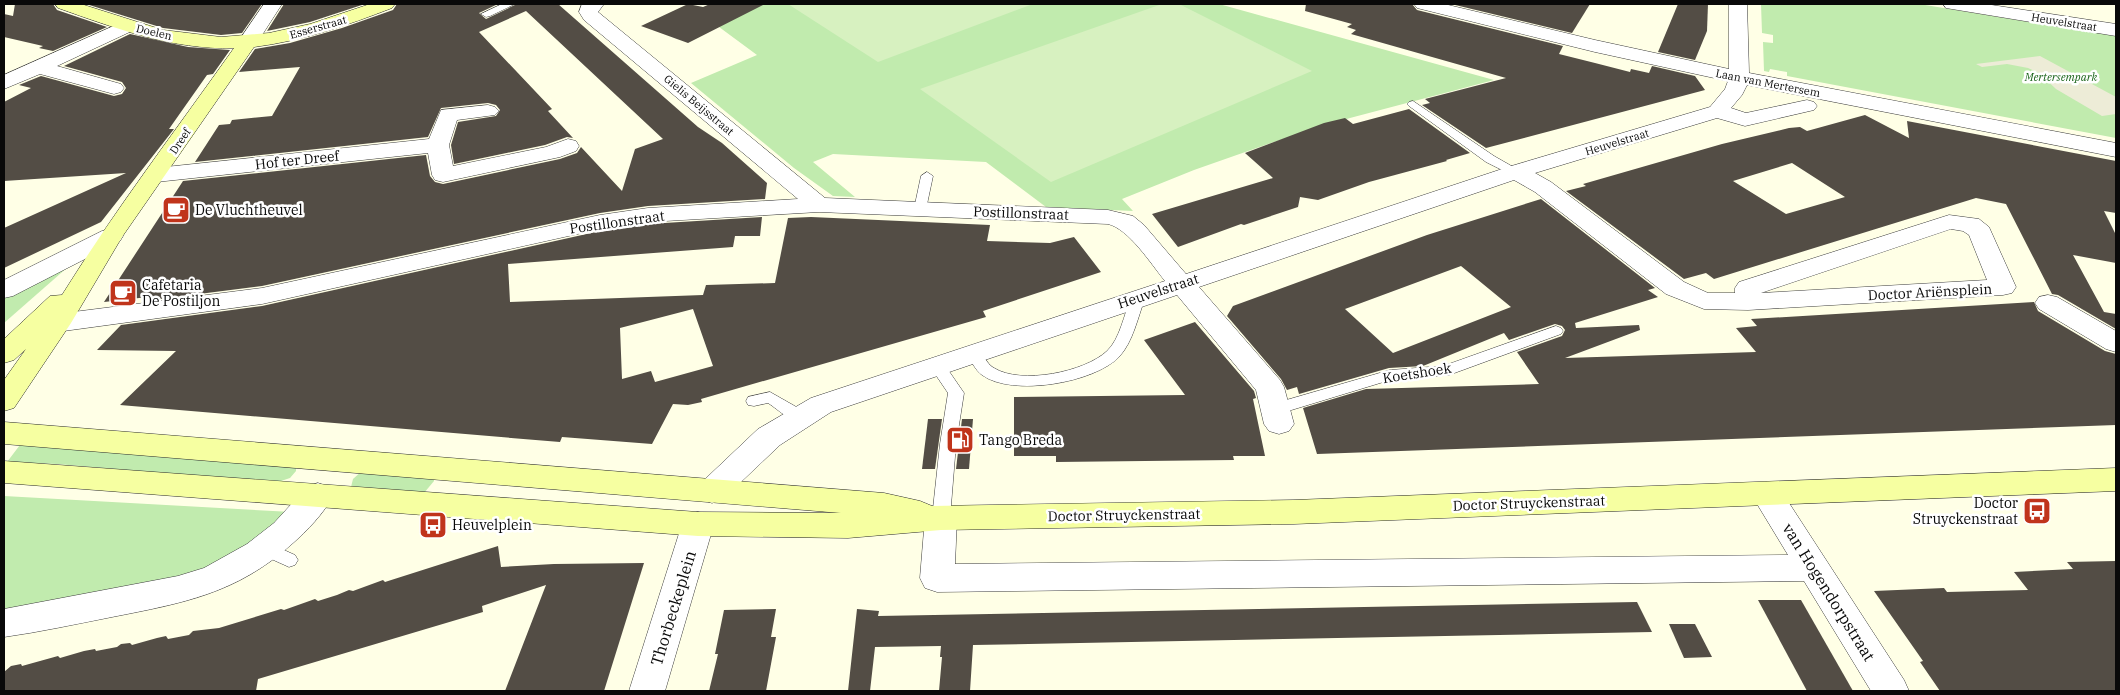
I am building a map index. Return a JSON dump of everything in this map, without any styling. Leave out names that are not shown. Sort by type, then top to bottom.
[{"type":"street","name":"Doelen","points":[[64,4],[127,26],[194,41],[248,42]]},
{"type":"street","name":"Dreef","points":[[4,401],[46,325],[86,277],[111,236],[156,175],[273,4]]},
{"type":"street","name":"Esserstraat","points":[[248,42],[299,33],[334,23],[386,4]]},
{"type":"street","name":"Gielis Beijsstraat","points":[[592,4],[588,8],[591,16],[819,205]]},
{"type":"street","name":"Laan van Mertersem","points":[[1424,4],[1574,41],[1739,78],[2116,150]]},
{"type":"street","points":[[1738,4],[1739,78],[1735,91],[1717,111],[1745,120],[1807,106]]},
{"type":"street","name":"Heuvelstraat","points":[[1952,4],[2116,30]]},
{"type":"street","points":[[4,83],[127,26]]},
{"type":"street","points":[[38,67],[114,88]]},
{"type":"street","points":[[488,111],[448,114],[438,145],[443,175],[552,152],[568,146]]},
{"type":"street","name":"Heuvelstraat","points":[[712,491],[769,437],[821,405],[1516,172],[1717,111]]},
{"type":"street","name":"Hof ter Dreef","points":[[156,175],[438,145]]},
{"type":"street","name":"Doctor Ariënsplein","points":[[1516,172],[1543,187],[1675,288],[1704,302],[1748,302],[2003,287],[1980,232],[1970,224],[1949,222],[1748,288],[1748,302]]},
{"type":"street","name":"Postillonstraat","points":[[46,325],[262,296],[612,220],[648,215],[819,205],[1108,217],[1124,221],[1135,230],[1180,284]]},
{"type":"street","points":[[4,290],[111,236]]},
{"type":"street","name":"Koetshoek","points":[[1180,284],[1270,387],[1277,417]]},
{"type":"street","points":[[2048,302],[2116,343]]},
{"type":"street","name":"Dreef","points":[[4,354],[46,325]]},
{"type":"street","points":[[4,433],[712,491],[698,524],[4,472]]},
{"type":"street","points":[[4,623],[128,600],[203,583],[277,554],[294,523],[348,460]]},
{"type":"street","name":"Doctor Struyckenstraat","points":[[698,524],[848,526],[941,518],[1294,512],[2116,480]]},
{"type":"street","name":"Doctor Struyckenstraat","points":[[712,491],[884,505],[941,518]]},
{"type":"street","name":"van Hogendorpstraat","points":[[1767,494],[1891,691]]},
{"type":"street","points":[[941,518],[937,578],[1814,568]]},
{"type":"street","name":"Thorbeckeplein","points":[[647,691],[698,524]]},
{"type":"lane","points":[[486,14],[510,4]]},
{"type":"lane","points":[[1413,104],[1490,159],[1516,172]]},
{"type":"lane","points":[[920,209],[928,176]]},
{"type":"lane","points":[[974,353],[988,372],[1009,380],[1035,380],[1078,372],[1098,364],[1114,353],[1138,298]]},
{"type":"lane","name":"Koetshoek","points":[[1277,417],[1390,375],[1444,371],[1556,331]]},
{"type":"lane","points":[[937,365],[956,393],[948,444],[941,518]]},
{"type":"lane","points":[[754,401],[770,397],[802,417]]},
{"type":"green space","points":[[758,4],[1219,4],[1494,80],[1350,118],[1194,170],[1122,199],[1133,211],[1046,207],[986,162],[833,154],[813,162],[855,197],[833,196],[794,168],[691,83],[757,55],[715,24],[748,6]]},
{"type":"green space","points":[[788,4],[1033,4],[878,62]]},
{"type":"green space","points":[[1162,4],[1179,4],[1312,71],[1051,182],[920,89]]},
{"type":"green space","name":"Mertersempark","points":[[1761,4],[1919,4],[2116,36],[2116,138],[1787,76],[1787,72],[1770,69],[1769,72],[1764,71],[1763,42],[1773,43],[1773,35],[1762,33]]},
{"type":"green space","points":[[77,259],[4,323],[4,297]]},
{"type":"green space","points":[[23,441],[296,468],[296,471],[290,478],[275,483],[57,464],[7,462]]},
{"type":"green space","points":[[362,471],[434,478],[434,481],[424,493],[351,487],[353,479]]},
{"type":"green space","points":[[4,496],[292,512],[223,568],[4,617]]},
{"type":"shaded area","points":[[2040,56],[2116,97],[2116,114],[2102,116],[2056,89],[2039,73],[2028,68],[2007,64],[1982,67],[1976,64]]},
{"type":"building","points":[[15,4],[53,4],[57,10],[107,27],[53,51],[39,48],[43,46],[4,37],[4,14],[13,16]]},
{"type":"building","points":[[86,4],[262,4],[242,33],[221,35],[163,28]]},
{"type":"building","points":[[284,4],[365,4],[310,22],[267,31]]},
{"type":"building","points":[[397,4],[498,4],[479,13],[486,19],[517,4],[558,4],[698,127],[722,143],[767,183],[765,199],[648,206],[600,213],[262,286],[144,301],[148,297],[104,302],[183,181],[426,155],[430,176],[435,182],[443,184],[560,159],[577,153],[581,147],[622,191],[635,149],[663,139],[526,11],[479,32],[552,109],[548,111],[573,138],[567,137],[545,145],[454,164],[451,145],[458,122],[496,116],[500,110],[496,105],[488,103],[441,108],[428,137],[195,162],[219,125],[230,124],[232,120],[272,116],[300,67],[239,72],[255,49],[290,43],[342,28],[393,10]]},
{"type":"building","points":[[688,4],[703,7],[710,4],[765,4],[688,43],[641,26]]},
{"type":"building","points":[[1306,4],[1412,4],[1417,10],[1563,46],[1559,54],[1630,72],[1631,69],[1649,73],[1652,66],[1695,76],[1705,90],[1486,148],[1422,105],[1430,103],[1425,99],[1506,78],[1351,34],[1356,30],[1347,27],[1352,24],[1305,11]]},
{"type":"building","points":[[1451,4],[1590,4],[1572,33]]},
{"type":"building","points":[[1678,4],[1708,4],[1707,31],[1695,60],[1658,52]]},
{"type":"building","points":[[130,34],[188,47],[230,50],[213,74],[207,75],[169,129],[174,129],[101,222],[4,268],[4,228],[126,173],[4,181],[4,102],[31,88],[19,85],[41,76],[114,96],[122,94],[126,88],[122,82],[64,66]]},
{"type":"building","points":[[1409,109],[1470,153],[1369,182],[1318,200],[1300,197],[1298,207],[1244,225],[1241,224],[1178,247],[1152,214],[1273,178],[1245,153],[1324,123],[1345,118],[1353,124]]},
{"type":"building","points":[[1865,115],[1909,138],[1907,121],[2116,161],[2116,213],[2104,211],[2116,235],[2116,263],[2073,255],[2104,312],[2116,314],[2116,329],[2058,295],[2052,294],[2006,204],[1976,198],[1714,279],[1706,273],[1684,279],[1566,191],[1586,186],[1583,184],[1722,144],[1789,128],[1800,127],[1807,131]],"holes":[[[1792,163],[1845,197],[1786,214],[1733,181]]]},
{"type":"building","points":[[1541,199],[1655,288],[1648,290],[1658,297],[1575,323],[1576,328],[1639,325],[1640,330],[1565,358],[1756,352],[1736,328],[1757,326],[1751,319],[2034,302],[2038,311],[2105,351],[2116,354],[2116,425],[1317,454],[1303,408],[1366,389],[1539,384],[1517,352],[1562,336],[1565,330],[1562,326],[1555,324],[1509,340],[1504,333],[1423,366],[1389,368],[1299,394],[1297,387],[1287,390],[1281,379],[1227,316],[1233,306],[1427,235]],"holes":[[[1461,266],[1511,307],[1393,353],[1345,309]]]},
{"type":"building","points":[[762,217],[760,236],[735,236],[733,247],[508,264],[510,302],[703,295],[706,285],[775,283],[788,218],[811,217],[990,225],[987,241],[1050,243],[1074,237],[1101,272],[983,311],[986,317],[701,399],[702,402],[688,405],[673,404],[652,444],[562,437],[560,442],[120,405],[176,351],[97,350],[121,325],[262,306],[600,231],[648,224]],"holes":[[[693,309],[713,366],[655,382],[651,371],[622,379],[620,328]]]},
{"type":"building","points":[[1195,322],[1254,391],[1256,398],[1253,399],[1265,456],[1233,456],[1234,460],[1056,462],[1056,456],[1014,456],[1014,397],[1185,395],[1144,340]]},
{"type":"building","points":[[928,419],[942,419],[935,469],[922,469]]},
{"type":"building","points":[[962,419],[973,419],[969,469],[956,469]]},
{"type":"building","points":[[498,546],[501,567],[554,564],[644,563],[604,691],[505,691],[546,585],[482,606],[483,612],[258,679],[256,691],[4,691],[4,672],[11,666],[21,664],[22,666],[58,656],[60,658],[84,651],[117,647],[121,644],[130,643],[132,645],[166,636],[168,639],[189,635],[193,631],[219,628],[281,609],[284,610],[315,599],[318,601],[349,590],[353,591],[383,580],[385,582]]},
{"type":"building","points":[[2116,561],[2116,691],[1940,691],[1920,662],[1923,661],[1874,591],[1944,588],[1947,592],[2028,590],[2014,572],[2073,569],[2067,562]]},
{"type":"building","points":[[1758,600],[1801,600],[1853,691],[1807,691]]},
{"type":"building","points":[[1637,602],[1652,632],[973,645],[970,691],[939,691],[941,646],[875,647],[870,691],[848,691],[857,609],[879,611],[878,616]]},
{"type":"building","points":[[776,609],[771,637],[776,637],[766,691],[709,691],[718,654],[715,654],[724,610]]},
{"type":"building","points":[[1669,624],[1695,624],[1712,657],[1684,658]]},
{"type":"place","name":"De Vluchtheuvel","points":[[176,210]]},
{"type":"place","name":"Cafetaria De Postiljon","points":[[123,293]]},
{"type":"place","name":"Tango Breda","points":[[960,440]]},
{"type":"place","name":"Doctor Struyckenstraat","points":[[2037,511]]},
{"type":"place","name":"Heuvelplein","points":[[433,525]]}]
